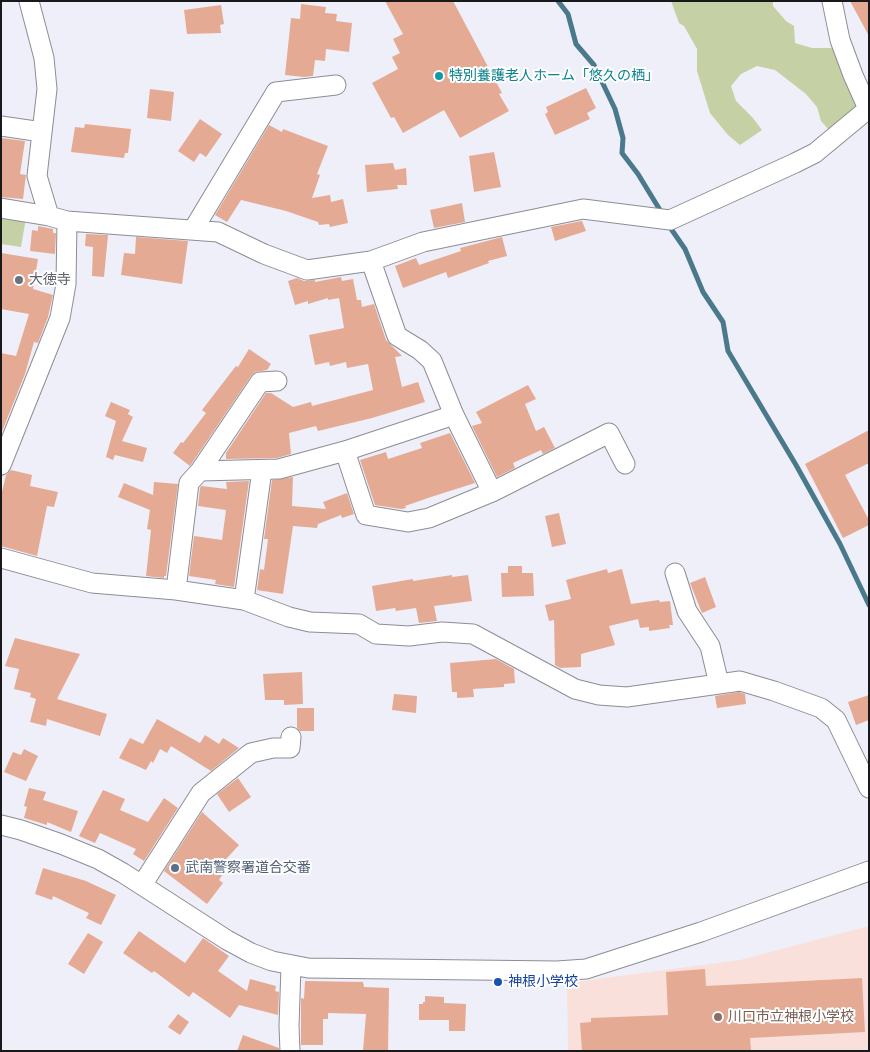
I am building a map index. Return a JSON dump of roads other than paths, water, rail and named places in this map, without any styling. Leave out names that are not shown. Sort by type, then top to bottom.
[{"type":"street","points":[[29,1],[44,58],[47,89],[37,176],[49,216]]},
{"type":"street","points":[[1,208],[68,221],[218,232],[264,254],[308,270],[371,262],[423,242],[583,209],[670,220],[808,156],[868,110],[861,72],[840,40],[832,1]]},
{"type":"street","points":[[193,230],[276,92],[336,85]]},
{"type":"street","points":[[1,126],[42,132]]},
{"type":"street","points":[[1,465],[60,318],[66,284],[68,221]]},
{"type":"street","points":[[371,262],[397,336],[420,350],[432,361],[454,415],[492,492]]},
{"type":"street","points":[[176,590],[189,484],[200,471],[260,382],[277,380]]},
{"type":"street","points":[[200,471],[280,469],[345,452],[454,415]]},
{"type":"street","points":[[345,452],[366,515],[408,522],[429,518],[492,492],[609,433],[626,464]]},
{"type":"street","points":[[244,600],[262,470]]},
{"type":"street","points":[[1,558],[92,583],[176,590],[244,600],[289,617],[310,622],[359,624],[376,634],[409,636],[442,632],[473,634],[574,689],[599,695],[627,697],[740,681],[821,708],[836,720],[869,788]]},
{"type":"street","points":[[675,573],[687,611],[710,646],[719,684]]},
{"type":"street","points":[[142,885],[201,793],[251,753],[273,748],[290,748],[291,737]]},
{"type":"street","points":[[1,825],[21,830],[98,859],[251,954],[291,966],[308,968],[557,972],[586,968],[701,932],[869,871]]},
{"type":"street","points":[[290,1051],[291,966]]},
{"type":"waterway","points":[[558,1],[568,14],[576,44],[594,65],[615,109],[623,138],[622,153],[638,174],[663,215]]},
{"type":"waterway","points":[[667,223],[685,249],[703,292],[723,322],[728,351],[796,465],[840,544],[869,605]]},
{"type":"place","name":"特別養護老人ホーム「悠久の栖」","points":[[439,76]]},
{"type":"place","name":"大徳寺","points":[[19,280]]},
{"type":"place","name":"武南警察署道合交番","points":[[175,868]]},
{"type":"place","name":"神根小学校","points":[[498,982]]},
{"type":"place","name":"川口市立神根小学校","points":[[718,1017]]}]
